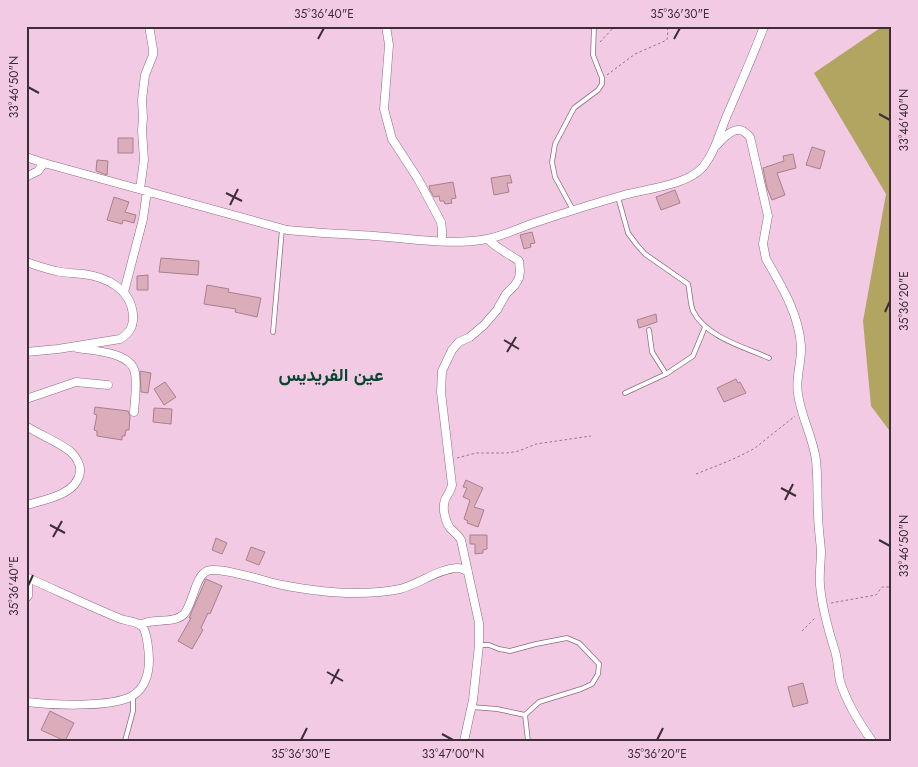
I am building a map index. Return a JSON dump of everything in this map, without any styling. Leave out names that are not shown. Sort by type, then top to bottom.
[{"type":"street","points":[[124,292],[143,219],[142,100],[145,75],[153,55],[149,26]]},
{"type":"street","points":[[386,26],[388,45],[385,117],[392,139],[418,178],[441,222],[442,241]]},
{"type":"street","points":[[26,157],[282,228],[316,234],[374,236],[408,240],[457,241],[488,239],[618,196],[665,186],[690,176],[702,168],[714,148],[765,26]]},
{"type":"street","points":[[714,148],[725,136],[738,130],[744,131],[750,137],[768,216],[763,244],[764,252],[795,315],[799,332],[801,346],[797,384],[802,411],[816,459],[821,550],[820,582],[823,606],[843,690],[872,741]]},
{"type":"street","points":[[26,177],[38,171],[44,163]]},
{"type":"street","points":[[464,741],[472,707],[479,644],[479,623],[461,540],[450,528],[444,510],[445,501],[450,494],[452,485],[441,392],[442,371],[452,350],[459,342],[470,337],[484,325],[519,278],[519,261],[488,239]]},
{"type":"street","points":[[26,262],[56,271],[85,274],[103,279],[124,292],[132,307],[133,318],[131,329],[120,339],[26,352]]},
{"type":"street","points":[[71,347],[122,357],[130,362],[135,372],[134,412]]},
{"type":"street","points":[[26,399],[76,382],[108,385]]},
{"type":"street","points":[[26,426],[70,451],[76,458],[81,470],[79,478],[70,490],[26,505]]},
{"type":"street","points":[[140,625],[146,622],[175,619],[184,614],[202,575],[208,571],[227,572],[283,585],[354,593],[400,589],[437,574],[459,568],[468,572]]},
{"type":"street","points":[[26,598],[28,596],[27,578],[95,608],[140,625],[145,631],[149,658],[146,678],[142,687],[133,696],[124,700],[92,704],[26,702]]},
{"type":"lane","points":[[573,210],[555,177],[552,162],[555,144],[574,108],[598,90],[602,84],[602,78],[593,55],[594,26]]},
{"type":"lane","points":[[618,196],[628,233],[645,254],[672,271],[688,284],[693,310],[705,327],[729,342],[769,358]]},
{"type":"lane","points":[[273,332],[282,228]]},
{"type":"lane","points":[[625,393],[666,374],[693,356],[705,327]]},
{"type":"lane","points":[[649,330],[652,352],[666,374]]},
{"type":"lane","points":[[479,644],[510,651],[567,638],[578,643],[599,664],[598,674],[592,684],[539,702],[525,715]]},
{"type":"lane","points":[[126,741],[133,711],[133,696]]},
{"type":"lane","points":[[472,707],[497,709],[525,715]]},
{"type":"lane","points":[[525,715],[528,741]]},
{"type":"path","points":[[593,49],[615,26]]},
{"type":"path","points":[[602,78],[635,54],[667,40],[668,30],[664,26]]},
{"type":"path","points":[[696,474],[734,459],[755,448],[802,411]]},
{"type":"path","points":[[450,459],[476,453],[507,453],[536,444],[591,436]]},
{"type":"path","points":[[802,631],[823,606],[876,595],[882,587],[892,586]]},
{"type":"shaded area","points":[[883,26],[892,26],[892,434],[871,406],[863,321],[886,194],[814,73]]},
{"type":"building","points":[[118,138],[133,138],[133,153],[118,153]]},
{"type":"building","points":[[812,147],[825,151],[820,169],[806,165]]},
{"type":"building","points":[[793,154],[796,168],[777,173],[785,195],[772,200],[767,188],[763,168],[784,161],[783,156]]},
{"type":"building","points":[[97,160],[108,161],[107,175],[96,171]]},
{"type":"building","points":[[510,175],[512,183],[507,183],[509,192],[494,195],[491,178]]},
{"type":"building","points":[[453,182],[456,198],[451,199],[452,203],[445,204],[444,201],[440,201],[439,196],[434,197],[430,190],[429,186]]},
{"type":"building","points":[[675,190],[680,203],[661,210],[656,197]]},
{"type":"building","points":[[114,197],[129,202],[125,212],[136,215],[134,223],[123,220],[122,224],[107,220]]},
{"type":"building","points":[[532,232],[535,243],[530,244],[531,247],[524,249],[520,235]]},
{"type":"building","points":[[161,258],[199,261],[198,275],[159,272]]},
{"type":"building","points":[[148,275],[148,290],[137,290],[137,276]]},
{"type":"building","points":[[207,285],[229,289],[228,292],[261,298],[257,317],[235,312],[236,309],[204,304]]},
{"type":"building","points":[[656,314],[657,322],[639,328],[637,320]]},
{"type":"building","points":[[140,371],[151,373],[148,393],[141,392]]},
{"type":"building","points":[[736,379],[738,383],[740,382],[746,393],[724,402],[717,388]]},
{"type":"building","points":[[165,382],[176,397],[164,405],[154,389]]},
{"type":"building","points":[[95,407],[128,411],[130,416],[129,430],[126,430],[122,440],[97,436],[97,431],[94,430],[97,415],[94,414]]},
{"type":"building","points":[[154,408],[172,409],[171,424],[153,422]]},
{"type":"building","points":[[466,480],[483,488],[474,507],[484,510],[478,527],[467,523],[468,521],[464,519],[470,500],[463,497],[467,488],[463,487]]},
{"type":"building","points":[[470,535],[487,535],[487,549],[483,550],[483,553],[475,554],[475,544],[470,544]]},
{"type":"building","points":[[216,538],[227,543],[222,554],[212,550]]},
{"type":"building","points":[[251,547],[265,552],[259,565],[246,560]]},
{"type":"building","points":[[206,579],[222,586],[210,614],[208,613],[201,628],[203,630],[192,649],[178,641],[191,618],[189,618]]},
{"type":"building","points":[[803,683],[808,703],[793,707],[788,687]]},
{"type":"building","points":[[50,711],[74,723],[65,741],[41,730]]},
{"type":"district","name":"عين الفريديس","points":[[331,375]]}]
